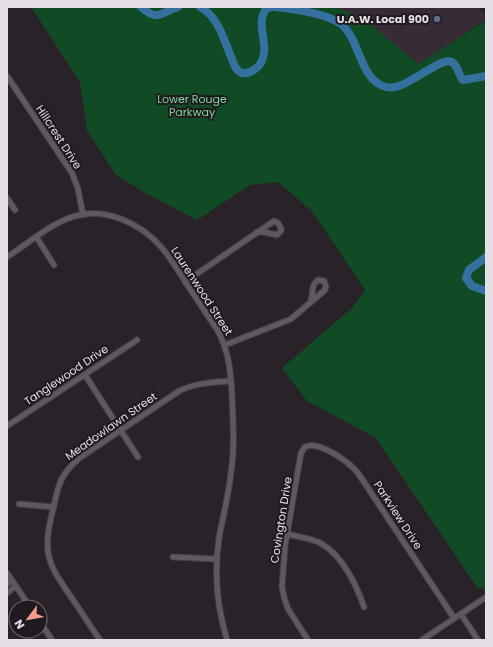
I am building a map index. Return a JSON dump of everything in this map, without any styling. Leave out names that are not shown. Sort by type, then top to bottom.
[{"type":"street","name":"Hillcrest Drive","points":[[7,76],[72,173],[78,189],[83,215]]},
{"type":"street","points":[[7,198],[15,210]]},
{"type":"street","name":"Laurenwood Street","points":[[7,257],[64,220],[83,215],[97,214],[122,219],[140,230],[161,247],[218,332],[225,345],[229,362],[234,425],[233,459],[230,483],[219,538],[217,559],[218,597],[227,640]]},
{"type":"street","points":[[185,282],[257,232]]},
{"type":"street","points":[[36,238],[54,265]]},
{"type":"street","points":[[225,345],[283,323],[310,302]]},
{"type":"street","name":"Tanglewood Drive","points":[[7,426],[136,340]]},
{"type":"street","points":[[85,375],[138,457]]},
{"type":"street","name":"Meadowlawn Street","points":[[100,640],[51,565],[48,553],[48,542],[53,508],[59,483],[69,467],[81,457],[184,389],[204,383],[231,381]]},
{"type":"street","name":"Parkview Drive","points":[[307,446],[314,445],[320,447],[347,463],[358,473],[454,618]]},
{"type":"street","name":"Covington Drive","points":[[307,446],[303,449],[301,454],[287,534],[282,581],[284,597],[291,614],[308,640]]},
{"type":"street","points":[[18,504],[53,508]]},
{"type":"street","points":[[287,534],[322,543],[332,551],[359,591],[364,607]]},
{"type":"street","points":[[173,557],[217,559]]},
{"type":"street","points":[[7,573],[25,599]]},
{"type":"street","points":[[7,584],[12,580]]},
{"type":"street","points":[[7,593],[16,586]]},
{"type":"street","points":[[425,639],[486,597]]},
{"type":"street","points":[[461,614],[478,640]]},
{"type":"shaded area","points":[[335,7],[477,7],[486,15],[486,19],[418,65],[369,23]]},
{"type":"green space","name":"Lower Rouge Parkway","points":[[31,7],[335,7],[369,20],[369,23],[418,64],[483,22],[486,25],[486,592],[482,587],[478,589],[376,438],[307,401],[282,368],[352,308],[365,290],[312,211],[278,182],[250,185],[197,220],[147,194],[116,175],[87,131],[80,82]]},
{"type":"waterway","points":[[141,7],[147,12],[155,15],[163,14],[178,7]]},
{"type":"waterway","points":[[200,7],[207,11],[216,23],[235,66],[242,73],[250,72],[257,68],[262,60],[264,53],[262,18],[267,8],[272,7]]},
{"type":"waterway","points":[[276,7],[327,17],[341,24],[348,31],[370,76],[377,83],[386,87],[394,87],[403,84],[431,68],[447,61],[454,64],[463,80],[486,76]]},
{"type":"waterway","points":[[486,257],[469,270],[466,278],[472,286],[486,291]]},
{"type":"place","name":"U.A.W. Local 900","points":[[437,19]]}]
